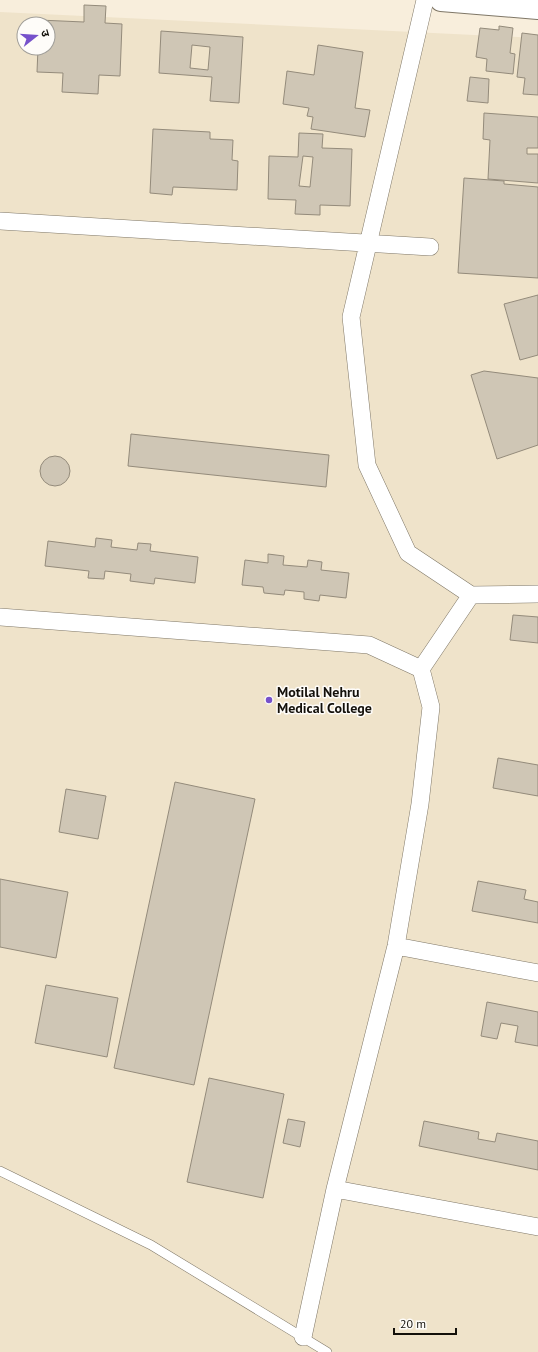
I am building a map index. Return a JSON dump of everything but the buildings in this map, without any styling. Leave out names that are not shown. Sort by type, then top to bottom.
[{"type":"street","points":[[425,0],[351,317],[367,465],[408,553],[471,595],[538,594]]},
{"type":"street","points":[[441,0],[538,8]]},
{"type":"street","points":[[0,221],[430,247]]},
{"type":"street","points":[[303,1337],[335,1189],[396,946],[420,804],[431,707],[421,670],[471,595]]},
{"type":"street","points":[[0,617],[369,645],[421,670]]},
{"type":"street","points":[[396,946],[538,973]]},
{"type":"street","points":[[335,1189],[538,1227]]},
{"type":"lane","points":[[0,1171],[151,1245],[327,1352]]},
{"type":"shaded area","name":"Motilal Nehru Medical College","points":[[0,12],[538,38],[538,1352],[0,1352]]},
{"type":"place","name":"Motilal Nehru Medical College","points":[[269,700]]}]
